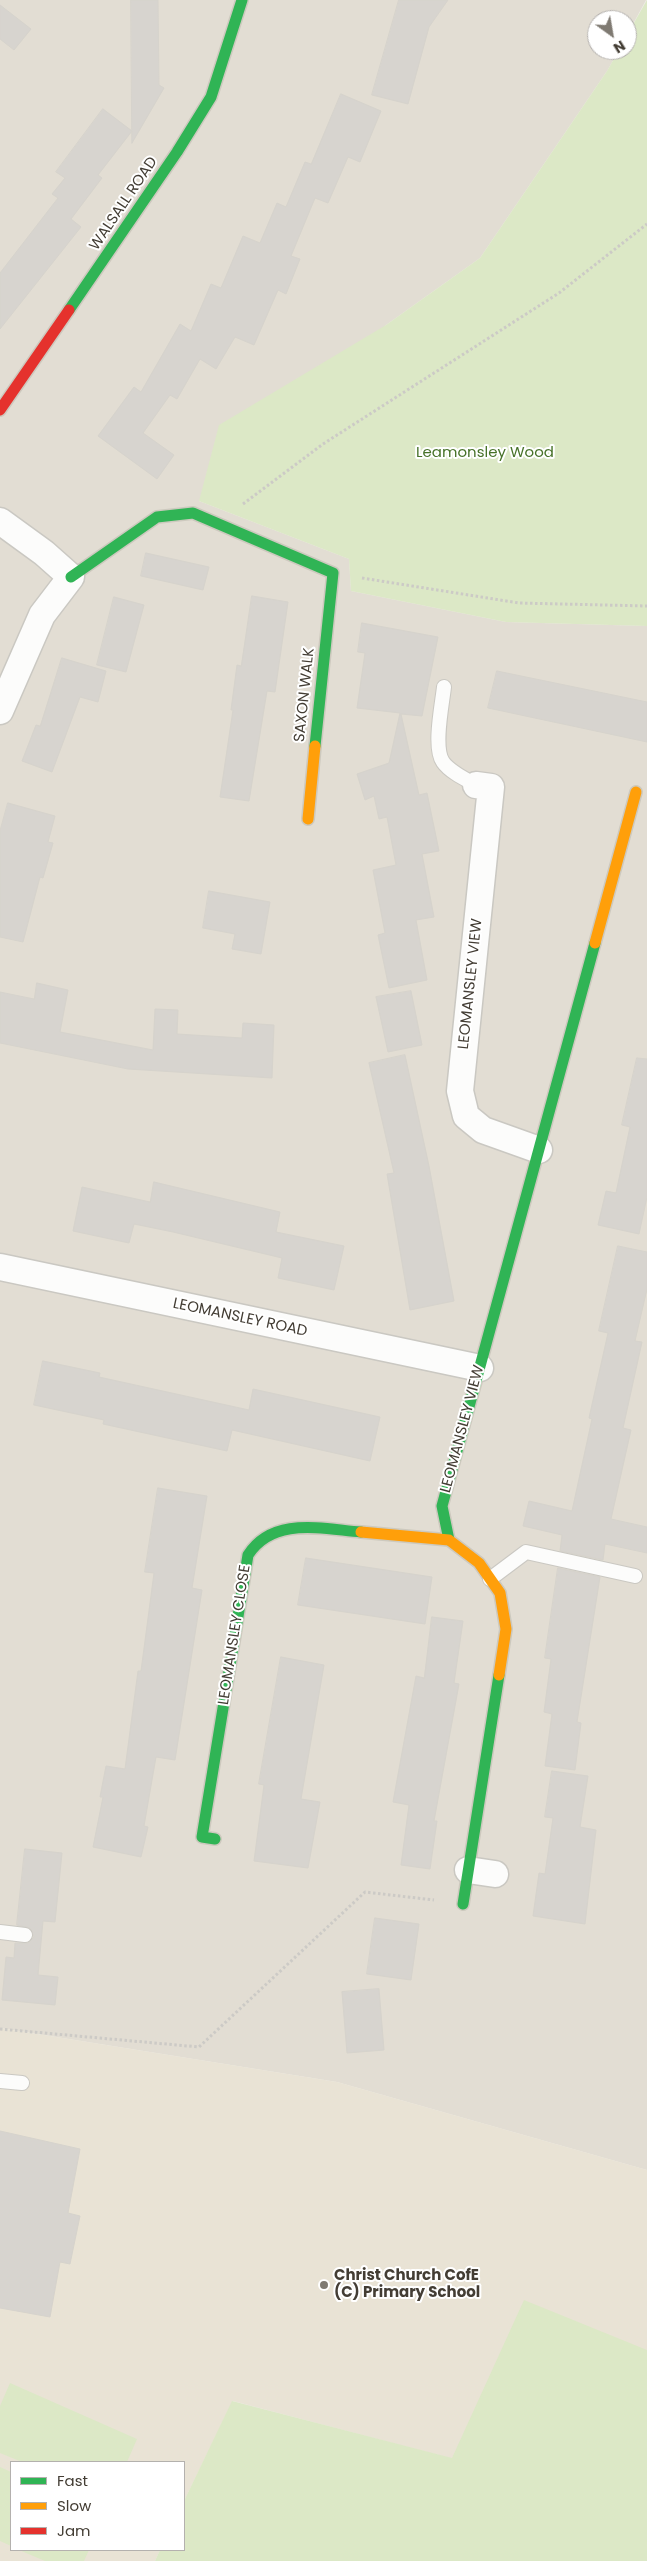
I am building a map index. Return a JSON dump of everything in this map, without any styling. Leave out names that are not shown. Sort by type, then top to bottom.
[{"type":"street","name":"WALSALL ROAD","points":[[0,410],[172,160],[211,96],[242,0]]},
{"type":"street","points":[[0,711],[42,614],[71,578],[157,517],[193,513],[333,573]]},
{"type":"street","points":[[0,521],[71,578]]},
{"type":"street","name":"SAXON WALK","points":[[308,819],[333,573]]},
{"type":"street","name":"LEOMANSLEY VIEW","points":[[476,785],[492,787],[460,1091],[466,1116],[483,1130],[539,1150]]},
{"type":"street","name":"LEOMANSLEY VIEW","points":[[449,1540],[442,1506],[636,792]]},
{"type":"street","name":"LEOMANSLEY ROAD","points":[[0,1267],[480,1368]]},
{"type":"street","name":"LEOMANSLEY CLOSE","points":[[202,1838],[248,1555],[256,1542],[281,1529],[300,1527],[449,1540]]},
{"type":"street","points":[[449,1540],[478,1563],[500,1592],[506,1630],[463,1904]]},
{"type":"street","points":[[468,1870],[495,1874]]},
{"type":"lane","points":[[444,687],[438,742],[442,761],[456,773],[476,785]]},
{"type":"lane","points":[[490,1579],[526,1552],[636,1576]]},
{"type":"lane","points":[[0,1932],[25,1935]]},
{"type":"lane","points":[[0,2081],[22,2083]]},
{"type":"path","points":[[217,524],[323,444],[559,292],[647,224]]},
{"type":"path","points":[[333,573],[519,603],[647,606]]},
{"type":"path","points":[[0,2029],[199,2048],[365,1892],[463,1904]]},
{"type":"shaded area","points":[[0,0],[646,0],[637,17],[637,10],[587,10],[587,60],[613,60],[480,258],[386,325],[199,501],[349,559],[351,591],[506,622],[647,626],[647,2170],[337,2082],[0,2028]]},
{"type":"shaded area","name":"Christ Church CofE (C) Primary School","points":[[0,2028],[337,2082],[647,2170],[647,2510],[233,2401],[185,2499],[185,2461],[10,2461],[10,2551],[160,2551],[155,2561],[0,2561]]},
{"type":"green space","name":"Leamonsley Wood","points":[[647,0],[647,626],[506,622],[351,591],[349,559],[199,501],[219,425],[386,325],[480,258],[613,60],[637,60],[637,18]]},
{"type":"green space","points":[[524,2300],[647,2350],[647,2561],[155,2561],[160,2551],[185,2551],[185,2499],[232,2401],[452,2458]]},
{"type":"green space","points":[[10,2383],[137,2439],[127,2461],[20,2461],[0,2453],[0,2406]]},
{"type":"green space","points":[[0,2467],[10,2472],[10,2546],[0,2541]]},
{"type":"green space","points":[[21,2551],[89,2551],[84,2561],[45,2561]]},
{"type":"building","points":[[131,0],[158,0],[159,85],[164,88],[132,143]]},
{"type":"building","points":[[399,0],[448,0],[429,27],[408,104],[372,95]]},
{"type":"building","points":[[0,5],[31,29],[14,50],[0,39]]},
{"type":"building","points":[[341,94],[381,111],[360,162],[348,157],[328,203],[315,198],[291,256],[300,259],[286,294],[278,290],[254,345],[235,337],[216,369],[200,359],[177,399],[170,395],[143,433],[174,455],[157,479],[98,436],[134,387],[141,392],[180,324],[191,331],[211,284],[221,288],[243,236],[260,243],[277,203],[286,207],[305,162],[311,164]]},
{"type":"building","points":[[103,109],[132,131],[98,175],[102,178],[71,219],[81,227],[0,329],[0,273],[58,198],[52,194],[65,178],[56,172]]},
{"type":"building","points":[[146,553],[209,567],[203,590],[141,576]]},
{"type":"building","points":[[252,596],[288,602],[275,692],[267,691],[249,801],[220,797],[233,710],[231,710],[237,665],[241,666]]},
{"type":"building","points":[[114,597],[144,605],[126,672],[97,665]]},
{"type":"building","points":[[362,623],[438,637],[422,716],[401,714],[419,795],[427,793],[439,851],[422,854],[434,917],[416,920],[427,980],[389,988],[378,935],[385,933],[373,870],[396,865],[387,817],[379,819],[374,796],[365,800],[357,774],[389,763],[400,713],[357,708],[365,653],[358,652]]},
{"type":"building","points":[[62,658],[106,671],[98,702],[80,697],[52,772],[22,761],[36,725],[40,726]]},
{"type":"building","points":[[497,671],[647,702],[647,742],[488,708]]},
{"type":"building","points":[[8,803],[55,816],[48,842],[53,843],[43,878],[40,877],[23,942],[0,937],[0,831]]},
{"type":"building","points":[[209,891],[270,902],[261,954],[232,949],[235,934],[203,928]]},
{"type":"building","points":[[37,983],[68,990],[60,1032],[153,1050],[155,1009],[178,1010],[177,1034],[242,1038],[243,1023],[274,1025],[272,1078],[128,1069],[0,1043],[0,992],[34,999]]},
{"type":"building","points":[[411,991],[422,1045],[388,1052],[376,997]]},
{"type":"building","points":[[405,1055],[429,1166],[454,1301],[410,1310],[387,1174],[394,1173],[369,1063]]},
{"type":"building","points":[[637,1058],[647,1059],[647,1197],[639,1234],[598,1225],[606,1191],[616,1193],[630,1127],[622,1125]]},
{"type":"building","points":[[154,1182],[280,1212],[276,1232],[344,1246],[334,1290],[278,1278],[282,1258],[173,1232],[134,1224],[129,1243],[73,1231],[82,1187],[150,1202]]},
{"type":"building","points":[[618,1246],[647,1252],[647,1289],[635,1341],[642,1342],[623,1428],[631,1430],[611,1519],[647,1527],[647,1553],[605,1544],[603,1560],[560,1551],[562,1535],[523,1526],[529,1501],[572,1511],[592,1419],[589,1418],[608,1333],[599,1331]]},
{"type":"building","points":[[43,1361],[100,1373],[99,1377],[249,1410],[253,1389],[380,1417],[370,1461],[232,1430],[227,1451],[103,1424],[104,1420],[34,1405]]},
{"type":"building","points":[[158,1488],[207,1496],[192,1588],[202,1590],[175,1760],[156,1757],[144,1826],[148,1827],[141,1857],[93,1847],[103,1797],[100,1797],[106,1766],[125,1769],[154,1573],[145,1572]]},
{"type":"building","points":[[306,1558],[432,1577],[425,1624],[298,1605]]},
{"type":"building","points":[[558,1568],[600,1577],[577,1722],[581,1723],[575,1770],[545,1766],[552,1714],[544,1712],[551,1659],[545,1658]]},
{"type":"building","points":[[432,1617],[463,1621],[454,1683],[459,1684],[434,1821],[437,1821],[430,1869],[401,1865],[409,1805],[393,1802],[416,1676],[424,1678]]},
{"type":"building","points":[[281,1657],[324,1665],[301,1799],[320,1802],[308,1868],[254,1861],[264,1785],[259,1784]]},
{"type":"building","points":[[552,1771],[588,1776],[580,1827],[596,1830],[585,1924],[533,1916],[539,1873],[545,1874],[553,1818],[545,1817]]},
{"type":"building","points":[[25,1849],[62,1853],[55,1922],[43,1921],[38,1975],[58,1977],[55,2005],[2,2000],[6,1957],[14,1958],[15,1943],[28,1943],[34,1937],[30,1928],[17,1925]]},
{"type":"building","points":[[375,1918],[419,1924],[411,1980],[367,1974]]},
{"type":"building","points":[[379,1989],[384,2050],[347,2053],[342,1992]]},
{"type":"building","points":[[0,2131],[80,2149],[68,2213],[80,2216],[70,2264],[60,2262],[50,2317],[0,2308]]},
{"type":"traffic: fast","points":[[69,310],[177,152],[211,97],[242,0]]},
{"type":"traffic: fast","points":[[71,577],[157,517],[193,513],[333,573],[315,746]]},
{"type":"traffic: fast","points":[[449,1540],[442,1506],[595,943]]},
{"type":"traffic: fast","points":[[215,1839],[202,1837],[248,1555],[258,1543],[284,1530],[315,1528],[361,1532]]},
{"type":"traffic: fast","points":[[463,1904],[499,1675]]},
{"type":"traffic: slow","points":[[308,819],[315,746]]},
{"type":"traffic: slow","points":[[595,943],[636,792]]},
{"type":"traffic: slow","points":[[361,1532],[449,1540],[479,1563],[500,1593],[506,1629],[499,1675]]},
{"type":"traffic: jam","points":[[0,410],[69,310]]},
{"type":"place","name":"Christ Church CofE (C) Primary School","points":[[324,2285]]}]
